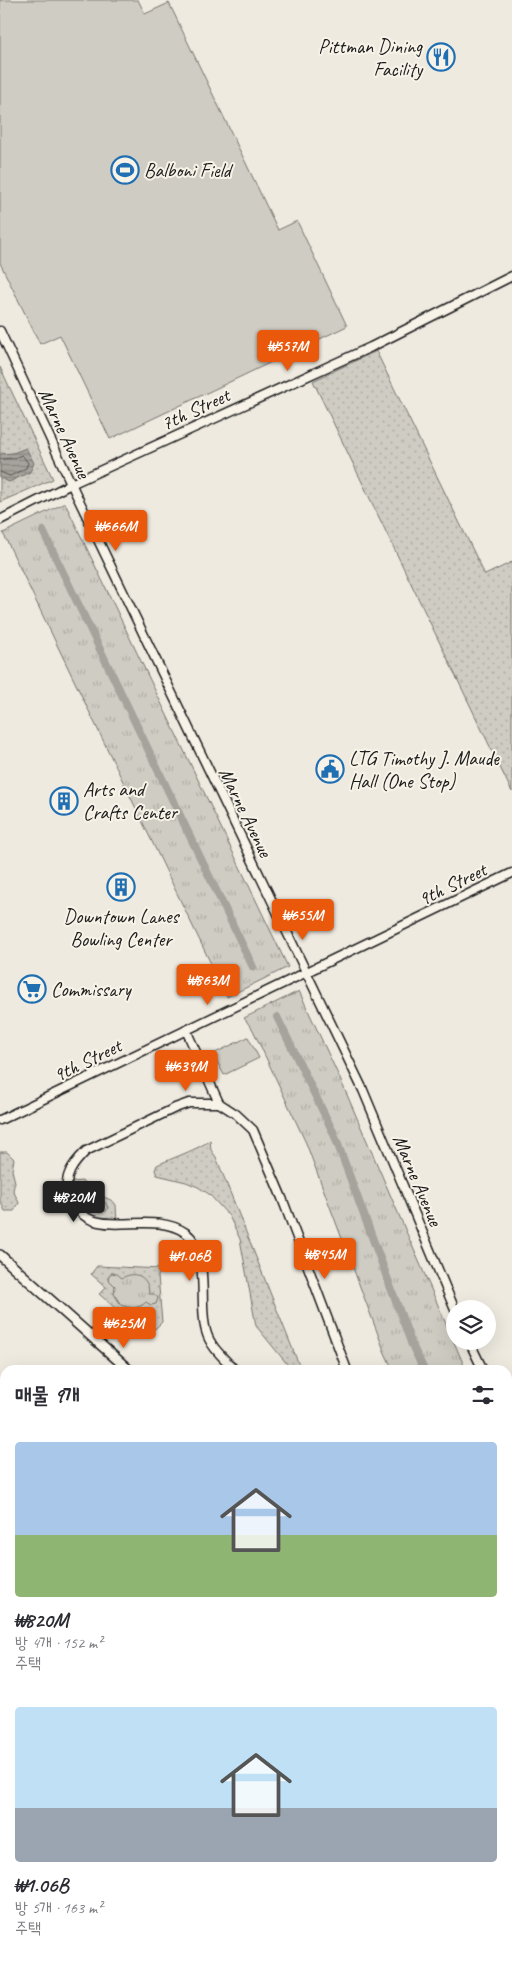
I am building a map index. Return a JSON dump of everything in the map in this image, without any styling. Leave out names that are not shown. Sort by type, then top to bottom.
[{"type":"main road","points":[[0,1255],[123,1365]]},
{"type":"street","name":"7th Street","points":[[0,520],[71,484],[370,347],[512,276]]},
{"type":"street","name":"Marne Avenue","points":[[0,331],[71,484],[363,1090],[451,1300]]},
{"type":"street","name":"9th Street","points":[[0,1120],[512,874]]},
{"type":"street","points":[[186,1030],[219,1103],[236,1114],[253,1130],[282,1198],[346,1365]]},
{"type":"street","points":[[219,1103],[189,1103],[174,1108],[86,1152],[76,1162],[67,1182],[68,1192],[77,1210],[92,1221],[117,1223],[162,1222],[188,1234],[195,1244],[200,1259],[205,1330],[210,1342],[231,1365]]},
{"type":"street","points":[[473,1350],[480,1365]]},
{"type":"green space","name":"Balboni Field","points":[[0,0],[138,0],[145,14],[169,3],[278,230],[297,221],[347,326],[110,439],[60,335],[40,344],[0,263]]},
{"type":"green space","points":[[376,351],[485,575],[512,562],[512,792],[313,381]]},
{"type":"green space","points":[[0,367],[53,479],[0,502]]},
{"type":"green space","points":[[65,503],[288,967],[227,997],[3,533]]},
{"type":"green space","points":[[299,991],[341,1081],[446,1324],[446,1350],[457,1350],[464,1365],[391,1365],[306,1143],[253,1030],[244,1018]]},
{"type":"green space","points":[[248,1037],[259,1058],[224,1075],[213,1054]]},
{"type":"green space","points":[[210,1140],[211,1150],[216,1157],[299,1365],[288,1365],[256,1326],[240,1239],[229,1216],[209,1194],[198,1187],[157,1175],[155,1170],[157,1165]]},
{"type":"green space","points":[[0,1152],[7,1152],[14,1159],[12,1170],[15,1182],[13,1190],[19,1203],[14,1211],[5,1211],[0,1201]]},
{"type":"green space","points":[[81,1181],[91,1185],[97,1194],[113,1201],[116,1205],[117,1223],[83,1217],[67,1183]]},
{"type":"green space","points":[[86,1186],[96,1201],[105,1202],[108,1208],[106,1211],[99,1213],[93,1201],[80,1198],[78,1192],[80,1188]]},
{"type":"green space","points":[[97,1266],[161,1269],[158,1276],[162,1322],[155,1329],[144,1319],[137,1327],[99,1294],[106,1287],[91,1274]]},
{"type":"green space","points":[[112,1273],[122,1278],[137,1275],[144,1279],[147,1283],[149,1294],[154,1294],[158,1298],[156,1304],[151,1305],[146,1302],[134,1308],[121,1305],[114,1294],[115,1286],[108,1279]]},
{"type":"water","points":[[26,448],[34,463],[30,472],[9,482],[0,478],[0,454],[13,453]]},
{"type":"waterway","points":[[43,531],[253,967]]},
{"type":"waterway","points":[[277,1017],[334,1134],[412,1345],[422,1365]]},
{"type":"place","name":"Pittman Dining Facility","points":[[441,57]]},
{"type":"place","name":"Balboni Field","points":[[125,170]]},
{"type":"place","name":"LTG Timothy J. Maude Hall (One Stop)","points":[[330,769]]},
{"type":"place","name":"Arts and Crafts Center","points":[[64,801]]},
{"type":"place","name":"Downtown Lanes Bowling Center","points":[[121,887]]},
{"type":"place","name":"Commissary","points":[[32,989]]}]
